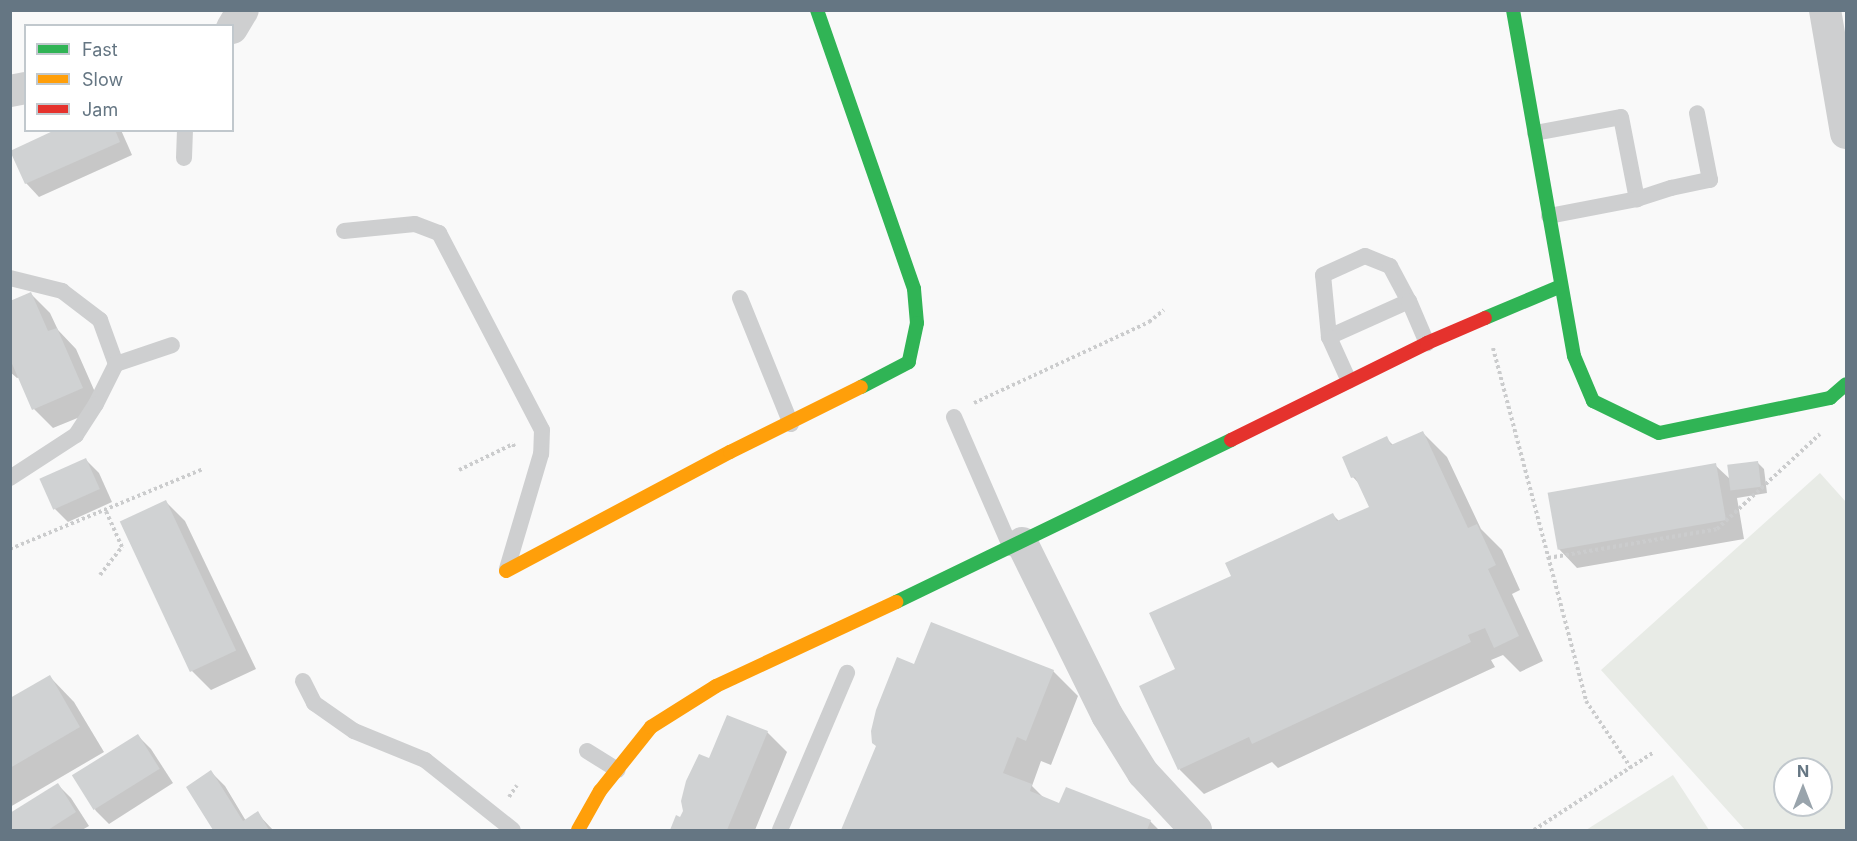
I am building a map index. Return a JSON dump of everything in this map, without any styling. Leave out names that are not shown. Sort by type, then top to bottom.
[{"type":"street","points":[[234,25],[243,10]]},
{"type":"street","points":[[506,571],[730,452],[791,424],[909,362],[917,323],[914,289],[817,10]]},
{"type":"street","points":[[1513,10],[1574,357],[1593,401],[1659,433],[1830,398],[1846,384]]},
{"type":"street","points":[[1825,10],[1846,134]]},
{"type":"street","points":[[578,831],[600,792],[651,727],[716,686],[1017,546],[1427,343],[1561,286]]},
{"type":"street","points":[[1017,546],[1107,715],[1143,773],[1196,831]]},
{"type":"lane","points":[[1549,216],[1637,199],[1671,188],[1710,180],[1697,113]]},
{"type":"lane","points":[[1535,133],[1620,117],[1637,199]]},
{"type":"lane","points":[[184,158],[185,132]]},
{"type":"lane","points":[[344,231],[415,224],[439,232],[542,430],[541,454],[506,571]]},
{"type":"lane","points":[[1349,381],[1329,337],[1323,275],[1365,256],[1390,266],[1409,301],[1427,343]]},
{"type":"lane","points":[[10,278],[62,291],[100,320],[116,364]]},
{"type":"lane","points":[[740,298],[791,424]]},
{"type":"lane","points":[[1329,337],[1409,301]]},
{"type":"lane","points":[[10,478],[75,435],[96,404],[116,364],[172,345]]},
{"type":"lane","points":[[954,417],[1017,546]]},
{"type":"lane","points":[[780,831],[847,673]]},
{"type":"lane","points":[[303,681],[314,703],[354,731],[425,760],[513,831]]},
{"type":"lane","points":[[587,751],[617,770]]},
{"type":"path","points":[[954,417],[980,398],[1149,322],[1164,310]]},
{"type":"path","points":[[1485,318],[1586,701],[1631,768]]},
{"type":"path","points":[[1548,558],[1717,529],[1829,426]]},
{"type":"path","points":[[10,549],[203,469]]},
{"type":"path","points":[[100,574],[122,547],[105,509]]},
{"type":"path","points":[[1534,831],[1654,752]]},
{"type":"shaded area","points":[[1820,473],[1846,502],[1846,830],[1745,830],[1601,670]]},
{"type":"shaded area","points":[[1673,775],[1709,830],[1586,830]]},
{"type":"building","points":[[51,132],[116,132],[120,142],[25,184],[10,151]]},
{"type":"building","points":[[31,292],[48,331],[57,328],[83,388],[32,410],[10,359],[10,301]]},
{"type":"building","points":[[1423,431],[1468,528],[1477,524],[1496,565],[1488,569],[1519,636],[1494,648],[1485,628],[1468,635],[1471,642],[1252,744],[1249,737],[1178,770],[1139,686],[1175,669],[1149,613],[1231,576],[1225,563],[1333,513],[1337,521],[1369,507],[1355,477],[1351,478],[1342,457],[1387,436],[1391,445]]},
{"type":"building","points":[[86,458],[100,489],[53,510],[39,479]]},
{"type":"building","points":[[1758,461],[1761,487],[1730,491],[1727,465]]},
{"type":"building","points":[[1716,463],[1726,520],[1558,550],[1548,493]]},
{"type":"building","points":[[166,500],[236,650],[190,672],[120,522]]},
{"type":"building","points":[[931,622],[1054,670],[1026,741],[1017,737],[1003,773],[1032,784],[1030,791],[1059,803],[1066,787],[1151,820],[1147,830],[841,830],[876,746],[872,743],[871,731],[876,710],[897,657],[914,664]]},
{"type":"building","points":[[50,675],[80,727],[10,768],[10,698]]},
{"type":"building","points":[[727,715],[768,731],[727,830],[670,830],[676,815],[680,817],[683,811],[681,801],[686,781],[699,754],[709,758]]},
{"type":"building","points":[[138,734],[160,769],[94,810],[72,775]]},
{"type":"building","points":[[211,770],[243,821],[258,811],[269,830],[213,830],[186,787]]},
{"type":"building","points":[[58,783],[76,812],[48,830],[10,830],[10,813]]},
{"type":"traffic: fast","points":[[817,10],[914,289],[917,323],[909,362],[861,387]]},
{"type":"traffic: fast","points":[[1513,10],[1574,356],[1593,401],[1659,433],[1830,398],[1846,384]]},
{"type":"traffic: fast","points":[[1485,318],[1561,286]]},
{"type":"traffic: fast","points":[[896,602],[1231,440]]},
{"type":"traffic: slow","points":[[506,571],[730,452],[861,387]]},
{"type":"traffic: slow","points":[[578,830],[600,791],[651,727],[716,686],[896,602]]},
{"type":"traffic: jam","points":[[1231,440],[1427,343],[1485,318]]}]
